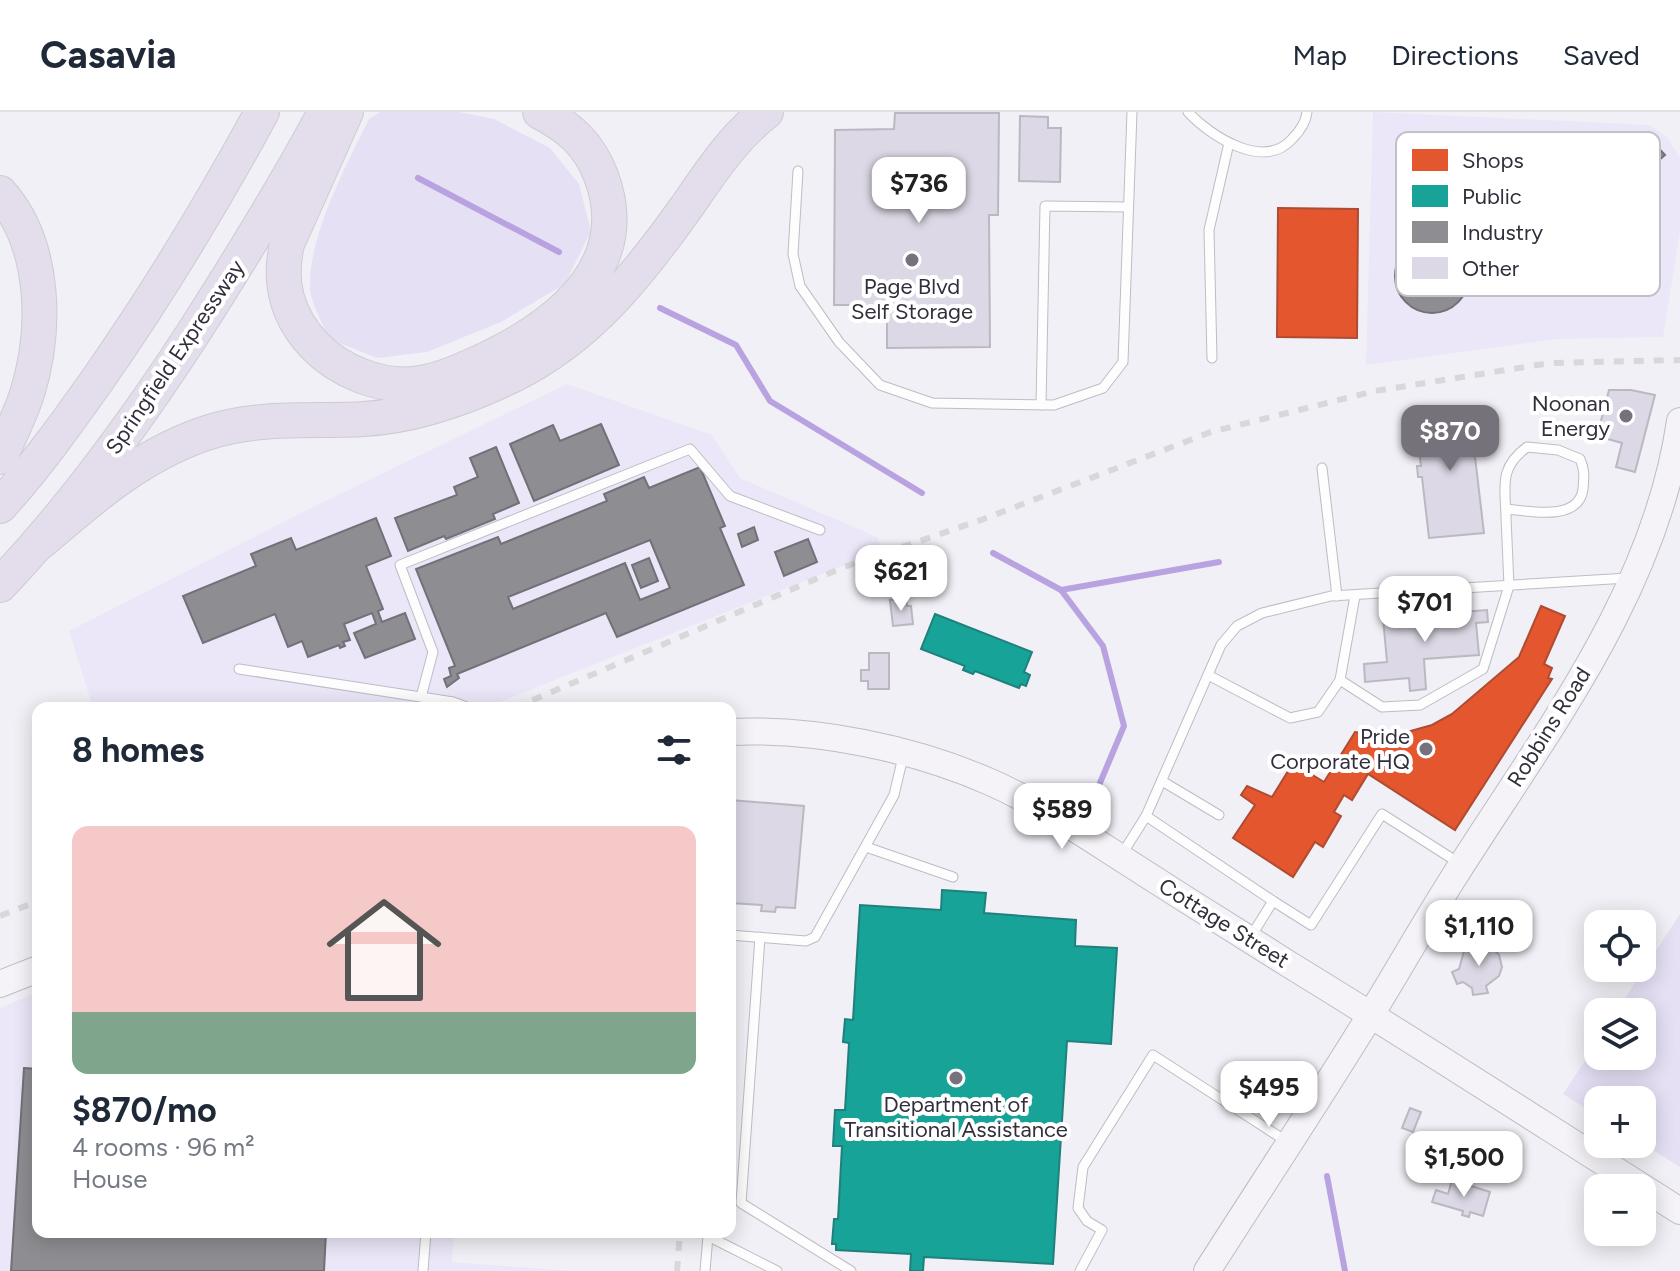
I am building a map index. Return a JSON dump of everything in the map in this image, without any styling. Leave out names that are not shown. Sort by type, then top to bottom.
[{"type":"highway","points":[[0,506],[55,438],[152,298],[206,212],[261,112]]},
{"type":"highway","points":[[335,113],[287,244],[283,267],[284,290],[294,317],[318,349],[359,376],[406,384],[426,382],[464,369],[531,335],[575,299],[602,260],[609,218],[605,187],[598,167],[573,132],[540,112]]},
{"type":"highway","points":[[42,541],[100,491],[133,468],[163,451],[209,432],[257,423],[392,416],[467,395],[531,365],[581,330],[618,297],[730,147],[766,112]]},
{"type":"highway","name":"Springfield Expressway","points":[[0,585],[84,491],[152,395],[335,113]]},
{"type":"highway","points":[[0,193],[30,243],[39,286],[30,381],[0,457]]},
{"type":"main road","name":"Robbins Road","points":[[1207,1271],[1589,664],[1635,577],[1661,508],[1677,457],[1680,421]]},
{"type":"main road","name":"Cottage Street","points":[[736,732],[871,744],[936,762],[992,783],[1372,1013],[1478,1084],[1680,1211]]},
{"type":"main road","points":[[0,984],[32,971]]},
{"type":"lane","points":[[798,171],[793,254],[800,286],[839,342],[880,385],[932,403],[1054,405],[1103,388],[1123,362],[1132,112]]},
{"type":"lane","points":[[1188,112],[1202,128],[1241,149],[1270,151],[1285,148],[1306,120],[1307,112]]},
{"type":"lane","points":[[1212,358],[1209,230],[1229,143]]},
{"type":"lane","points":[[1041,405],[1045,206],[1128,207]]},
{"type":"lane","points":[[1340,680],[1382,707],[1420,705],[1483,669],[1509,586],[1506,509],[1505,474],[1512,458],[1527,447],[1558,450],[1580,459],[1585,470],[1582,499],[1572,508],[1549,512],[1506,509]]},
{"type":"lane","points":[[421,697],[433,652],[400,565],[690,449],[730,496],[820,530]]},
{"type":"lane","points":[[1322,468],[1337,596]]},
{"type":"lane","points":[[1120,858],[1146,816],[1221,645],[1237,626],[1262,613],[1337,596],[1635,577]]},
{"type":"lane","points":[[1208,675],[1290,718],[1318,712],[1340,680],[1360,596]]},
{"type":"lane","points":[[239,669],[453,702]]},
{"type":"lane","points":[[736,935],[806,941],[815,937],[894,795],[904,753]]},
{"type":"lane","points":[[1162,781],[1219,815]]},
{"type":"lane","points":[[1146,816],[1311,925],[1382,814],[1462,865]]},
{"type":"lane","points":[[866,847],[953,877]]},
{"type":"lane","points":[[1250,939],[1273,901]]},
{"type":"lane","points":[[760,937],[741,1203],[851,1271]]},
{"type":"lane","points":[[1080,1271],[1102,1230],[1087,1221],[1078,1208],[1083,1167],[1153,1055],[1289,1142]]},
{"type":"lane","points":[[423,1271],[426,1238]]},
{"type":"lane","points":[[705,1271],[708,1238]]},
{"type":"lane","points":[[712,1238],[777,1271]]},
{"type":"shaded area","points":[[380,112],[459,112],[494,119],[550,148],[579,184],[591,231],[565,284],[501,322],[427,352],[377,358],[329,339],[314,306],[310,287],[311,266],[330,201],[369,119]]},
{"type":"shaded area","points":[[1373,112],[1650,125],[1660,132],[1396,132],[1396,296],[1660,296],[1660,132],[1667,137],[1680,158],[1680,232],[1663,337],[1557,339],[1366,365]]},
{"type":"shaded area","points":[[567,384],[712,435],[740,478],[877,537],[882,550],[500,702],[91,702],[69,631],[307,510]]},
{"type":"shaded area","points":[[1680,914],[1680,1167],[1656,1152],[1656,1086],[1584,1086],[1584,1107],[1563,1094],[1584,1062],[1584,1070],[1656,1070],[1656,998],[1625,998],[1636,982],[1656,982],[1656,951]]},
{"type":"shaded area","points":[[32,995],[32,1238],[454,1238],[452,1262],[573,1271],[0,1271],[0,1008]]},
{"type":"building: Shops","points":[[1278,208],[1358,209],[1357,338],[1277,337]]},
{"type":"building: Shops","name":"Pride Corporate HQ","points":[[1541,606],[1565,616],[1544,664],[1552,668],[1548,678],[1552,679],[1455,830],[1368,774],[1352,800],[1344,795],[1334,812],[1341,816],[1323,847],[1315,842],[1293,877],[1233,838],[1255,805],[1241,795],[1247,786],[1272,797],[1293,763],[1324,782],[1355,732],[1400,734],[1432,725],[1452,714],[1519,657]]},
{"type":"building: Public","points":[[935,614],[1032,652],[1024,672],[1030,675],[1026,686],[1021,684],[1019,688],[975,671],[973,674],[963,670],[965,666],[921,649]]},
{"type":"building: Public","name":"Department of Transitional Assistance","points":[[942,890],[986,893],[984,913],[1076,920],[1075,946],[1117,948],[1111,1044],[1067,1041],[1053,1264],[924,1257],[923,1271],[910,1271],[911,1254],[836,1250],[836,1244],[832,1244],[834,1219],[838,1219],[842,1146],[833,1146],[835,1110],[845,1110],[849,1043],[843,1042],[845,1019],[853,1020],[860,905],[941,910]]},
{"type":"building: Industry","points":[[1463,296],[1453,307],[1432,313],[1411,307],[1401,297]]},
{"type":"building: Industry","points":[[601,424],[619,465],[534,501],[510,444],[553,425],[560,441]]},
{"type":"building: Industry","points":[[496,447],[519,503],[493,514],[495,519],[408,551],[395,518],[457,495],[454,487],[478,477],[470,458]]},
{"type":"building: Industry","points":[[700,467],[725,526],[720,528],[744,585],[617,637],[606,613],[457,674],[459,678],[447,687],[444,679],[451,676],[449,668],[455,666],[416,569],[498,537],[501,544],[607,501],[604,494],[644,477],[649,488]],"holes":[[[650,540],[670,588],[640,600],[625,563],[513,609],[508,597]]]},
{"type":"building: Industry","points":[[376,518],[391,556],[366,566],[383,609],[378,611],[382,622],[405,613],[415,639],[365,658],[354,633],[376,624],[372,613],[344,624],[350,640],[343,642],[345,646],[340,648],[339,645],[308,657],[302,641],[288,647],[275,614],[203,643],[183,596],[256,566],[251,554],[291,538],[296,550]]},
{"type":"building: Industry","points":[[754,527],[758,540],[742,547],[738,534]]},
{"type":"building: Industry","points":[[808,539],[817,562],[784,576],[775,552]]},
{"type":"building: Industry","points":[[649,558],[658,581],[641,588],[632,565]]},
{"type":"building: Industry","points":[[24,1068],[32,1069],[32,1238],[326,1238],[324,1271],[11,1271]]},
{"type":"building: Other","name":"Page Blvd Self Storage","points":[[895,113],[999,113],[998,215],[989,215],[990,347],[887,348],[887,305],[834,305],[835,130],[894,129]]},
{"type":"building: Other","points":[[1020,116],[1048,117],[1048,128],[1061,128],[1060,182],[1019,181]]},
{"type":"building: Other","name":"Noonan Energy","points":[[1609,390],[1655,395],[1635,472],[1616,467],[1622,443],[1597,436]]},
{"type":"building: Other","points":[[1469,406],[1484,533],[1429,538],[1422,477],[1418,477],[1417,466],[1421,466],[1419,450],[1422,450],[1418,412]]},
{"type":"building: Other","points":[[906,599],[907,606],[911,606],[913,624],[893,626],[890,600]]},
{"type":"building: Other","points":[[1487,610],[1488,622],[1476,623],[1479,655],[1424,659],[1426,689],[1410,691],[1409,678],[1365,682],[1364,664],[1387,662],[1383,618]]},
{"type":"building: Other","points":[[869,653],[889,653],[889,689],[868,689],[868,681],[861,681],[861,670],[869,670]]},
{"type":"building: Other","points":[[736,800],[804,806],[795,908],[776,907],[775,912],[761,911],[762,905],[736,903]]},
{"type":"building: Other","points":[[1474,944],[1491,946],[1499,955],[1502,967],[1499,976],[1486,986],[1488,993],[1473,995],[1472,988],[1463,982],[1457,984],[1452,972],[1459,969],[1464,951]]},
{"type":"building: Other","points":[[1410,1108],[1421,1112],[1413,1132],[1402,1128]]},
{"type":"building: Other","points":[[1452,1180],[1490,1192],[1483,1216],[1470,1212],[1469,1217],[1462,1215],[1463,1211],[1432,1202],[1436,1190],[1448,1194]]},
{"type":"waterway","points":[[418,178],[559,252]]},
{"type":"waterway","points":[[660,308],[736,345],[770,401],[922,493]]},
{"type":"waterway","points":[[993,553],[1061,590],[1103,646],[1124,726],[1094,797]]},
{"type":"waterway","points":[[1061,590],[1219,562]]},
{"type":"waterway","points":[[1327,1176],[1345,1271]]},
{"type":"railway","points":[[528,702],[844,567],[981,520],[1211,432],[1375,391],[1550,363],[1680,360]]},
{"type":"railway","points":[[0,916],[32,903]]},
{"type":"railway","points":[[677,1271],[680,1238]]},
{"type":"place","name":"Page Blvd Self Storage","points":[[912,260]]},
{"type":"place","name":"Noonan Energy","points":[[1626,416]]},
{"type":"place","name":"Pride Corporate HQ","points":[[1426,749]]},
{"type":"place","name":"Department of Transitional Assistance","points":[[956,1078]]}]
